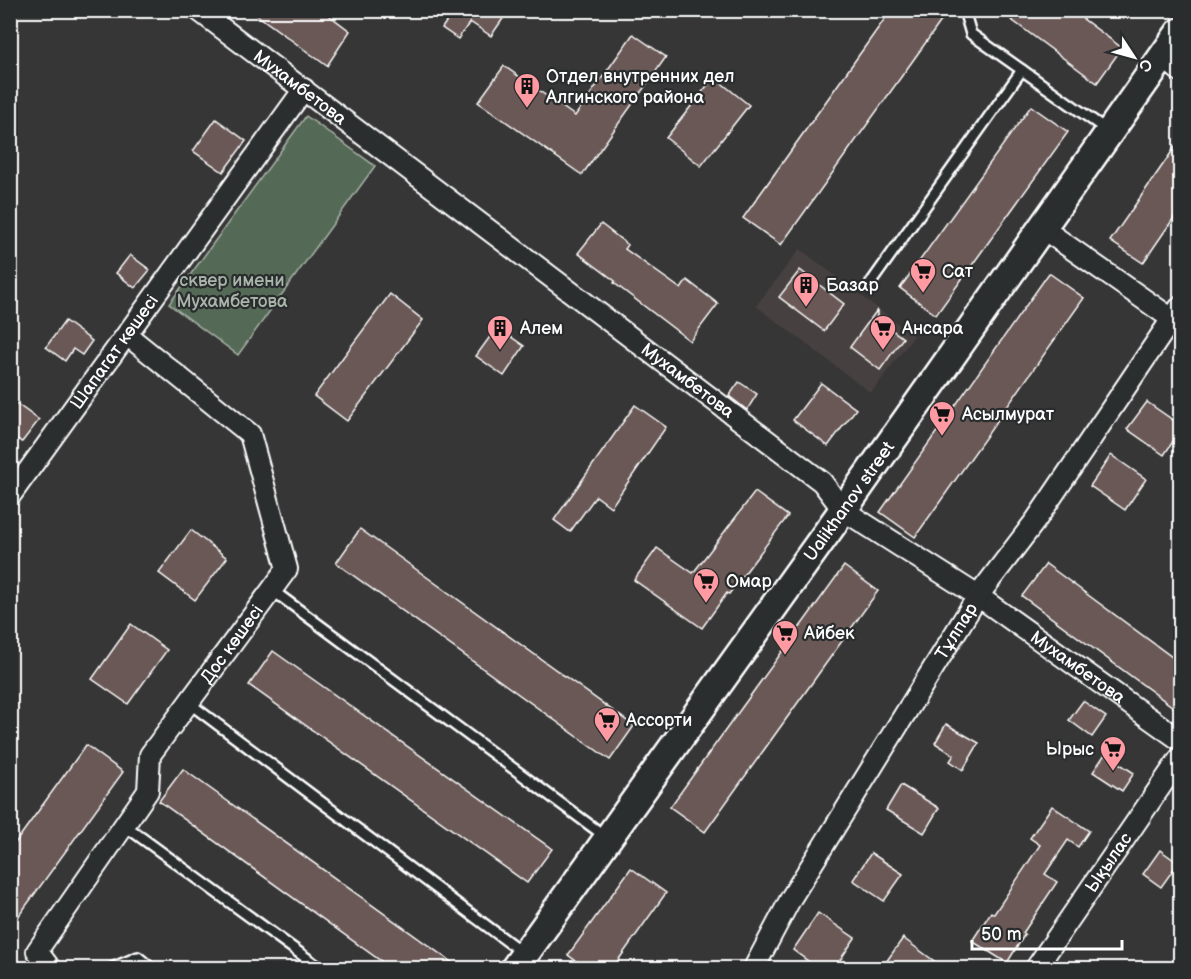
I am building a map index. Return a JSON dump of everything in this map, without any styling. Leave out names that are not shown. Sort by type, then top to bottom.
[{"type":"street","name":"Мухамбетова","points":[[198,10],[822,482],[843,510],[869,529],[978,596],[1180,740]]},
{"type":"street","name":"Ualikhanov street","points":[[520,962],[1110,132],[1172,64],[1180,32]]},
{"type":"street","name":"Шапагат көшесі","points":[[10,496],[304,89]]},
{"type":"street","points":[[1042,228],[1177,313]]},
{"type":"street","name":"Тұлпар","points":[[754,969],[791,898],[978,596],[1036,520],[1177,313]]},
{"type":"street","name":"Дос көшесі","points":[[50,969],[37,951],[148,791],[150,755],[287,569],[250,434],[127,335]]},
{"type":"street","name":"Ықылас","points":[[1036,969],[1180,758]]},
{"type":"lane","points":[[964,10],[970,34],[1110,132]]},
{"type":"lane","points":[[870,284],[1022,70]]},
{"type":"lane","points":[[272,590],[608,838]]},
{"type":"lane","points":[[189,703],[520,962]]},
{"type":"lane","points":[[124,825],[320,969]]},
{"type":"lane","points":[[112,969],[138,957],[151,969]]},
{"type":"shaded area","name":"Базар","points":[[800,249],[914,336],[871,393],[756,306]]},
{"type":"green space","name":"сквер имени Мухамбетова","points":[[306,116],[375,166],[238,355],[169,304]]},
{"type":"building","points":[[250,10],[322,10],[350,31],[327,66]]},
{"type":"building","points":[[454,10],[509,10],[491,36],[470,22],[458,39],[442,28]]},
{"type":"building","points":[[891,10],[949,10],[781,245],[743,218]]},
{"type":"building","points":[[998,10],[1071,10],[1122,48],[1097,83]]},
{"type":"building","name":"Отдел внутренних дел Алгинского района","points":[[633,34],[666,57],[582,175],[478,102],[504,66],[575,116]]},
{"type":"building","points":[[714,77],[749,105],[701,166],[666,138]]},
{"type":"building","points":[[1031,106],[1068,132],[936,315],[900,288]]},
{"type":"building","points":[[216,119],[246,141],[223,172],[193,151]]},
{"type":"building","points":[[1180,140],[1180,209],[1143,263],[1110,241]]},
{"type":"building","points":[[601,224],[628,245],[625,249],[681,289],[687,280],[718,304],[690,341],[578,253]]},
{"type":"building","points":[[130,255],[150,270],[135,288],[116,273]]},
{"type":"building","points":[[800,270],[844,304],[824,331],[779,297]]},
{"type":"building","points":[[1049,273],[1084,298],[915,537],[880,512]]},
{"type":"building","points":[[390,294],[423,320],[347,421],[314,396]]},
{"type":"building","points":[[877,310],[877,319],[903,338],[880,370],[850,347]]},
{"type":"building","points":[[65,321],[92,341],[82,355],[73,349],[65,361],[46,347]]},
{"type":"building","name":"Алем","points":[[497,327],[524,346],[504,376],[476,356]]},
{"type":"building","points":[[739,382],[757,394],[747,410],[729,396]]},
{"type":"building","points":[[821,383],[856,409],[828,446],[793,420]]},
{"type":"building","points":[[10,399],[39,420],[22,442],[10,434]]},
{"type":"building","points":[[1147,402],[1180,425],[1180,431],[1164,455],[1127,429]]},
{"type":"building","points":[[635,405],[666,427],[611,507],[596,496],[570,532],[554,520]]},
{"type":"building","points":[[1111,455],[1146,479],[1125,510],[1090,486]]},
{"type":"building","points":[[755,492],[788,516],[702,628],[634,580],[657,548],[693,573]]},
{"type":"building","points":[[360,529],[634,726],[610,760],[336,563]]},
{"type":"building","points":[[191,530],[227,558],[195,600],[159,573]]},
{"type":"building","points":[[1046,564],[1180,663],[1180,712],[1022,596]]},
{"type":"building","points":[[844,566],[878,591],[705,832],[670,807]]},
{"type":"building","points":[[131,624],[167,650],[128,704],[92,679]]},
{"type":"building","points":[[273,651],[552,849],[527,883],[249,685]]},
{"type":"building","points":[[1083,701],[1106,717],[1092,737],[1069,720]]},
{"type":"building","points":[[946,724],[979,743],[963,770],[950,761],[954,755],[935,743]]},
{"type":"building","points":[[86,745],[123,772],[10,928],[10,850]]},
{"type":"building","name":"Ырыс","points":[[1105,754],[1134,773],[1122,791],[1093,772]]},
{"type":"building","points":[[183,769],[461,969],[392,969],[159,801]]},
{"type":"building","points":[[901,785],[939,808],[924,833],[886,810]]},
{"type":"building","points":[[1052,806],[1089,831],[1078,847],[1068,840],[1045,874],[1057,882],[1023,933],[1025,934],[1007,963],[972,941],[991,912],[994,914],[1040,845],[1030,838]]},
{"type":"building","points":[[1160,850],[1178,863],[1161,887],[1143,874]]},
{"type":"building","points":[[871,853],[903,874],[884,901],[853,880]]},
{"type":"building","points":[[631,868],[666,893],[612,969],[587,969],[568,955]]},
{"type":"building","points":[[818,913],[855,938],[834,969],[819,969],[793,950]]},
{"type":"building","points":[[903,938],[945,969],[881,969]]},
{"type":"place","name":"Отдел внутренних дел Алгинского района","points":[[527,109]]},
{"type":"place","name":"Сат","points":[[923,294]]},
{"type":"place","name":"Базар","points":[[806,308]]},
{"type":"place","name":"Алем","points":[[500,351]]},
{"type":"place","name":"Ансара","points":[[883,351]]},
{"type":"place","name":"Асылмурат","points":[[942,437]]},
{"type":"place","name":"Омар","points":[[706,604]]},
{"type":"place","name":"Айбек","points":[[785,656]]},
{"type":"place","name":"Ассорти","points":[[607,743]]},
{"type":"place","name":"Ырыс","points":[[1113,772]]}]
